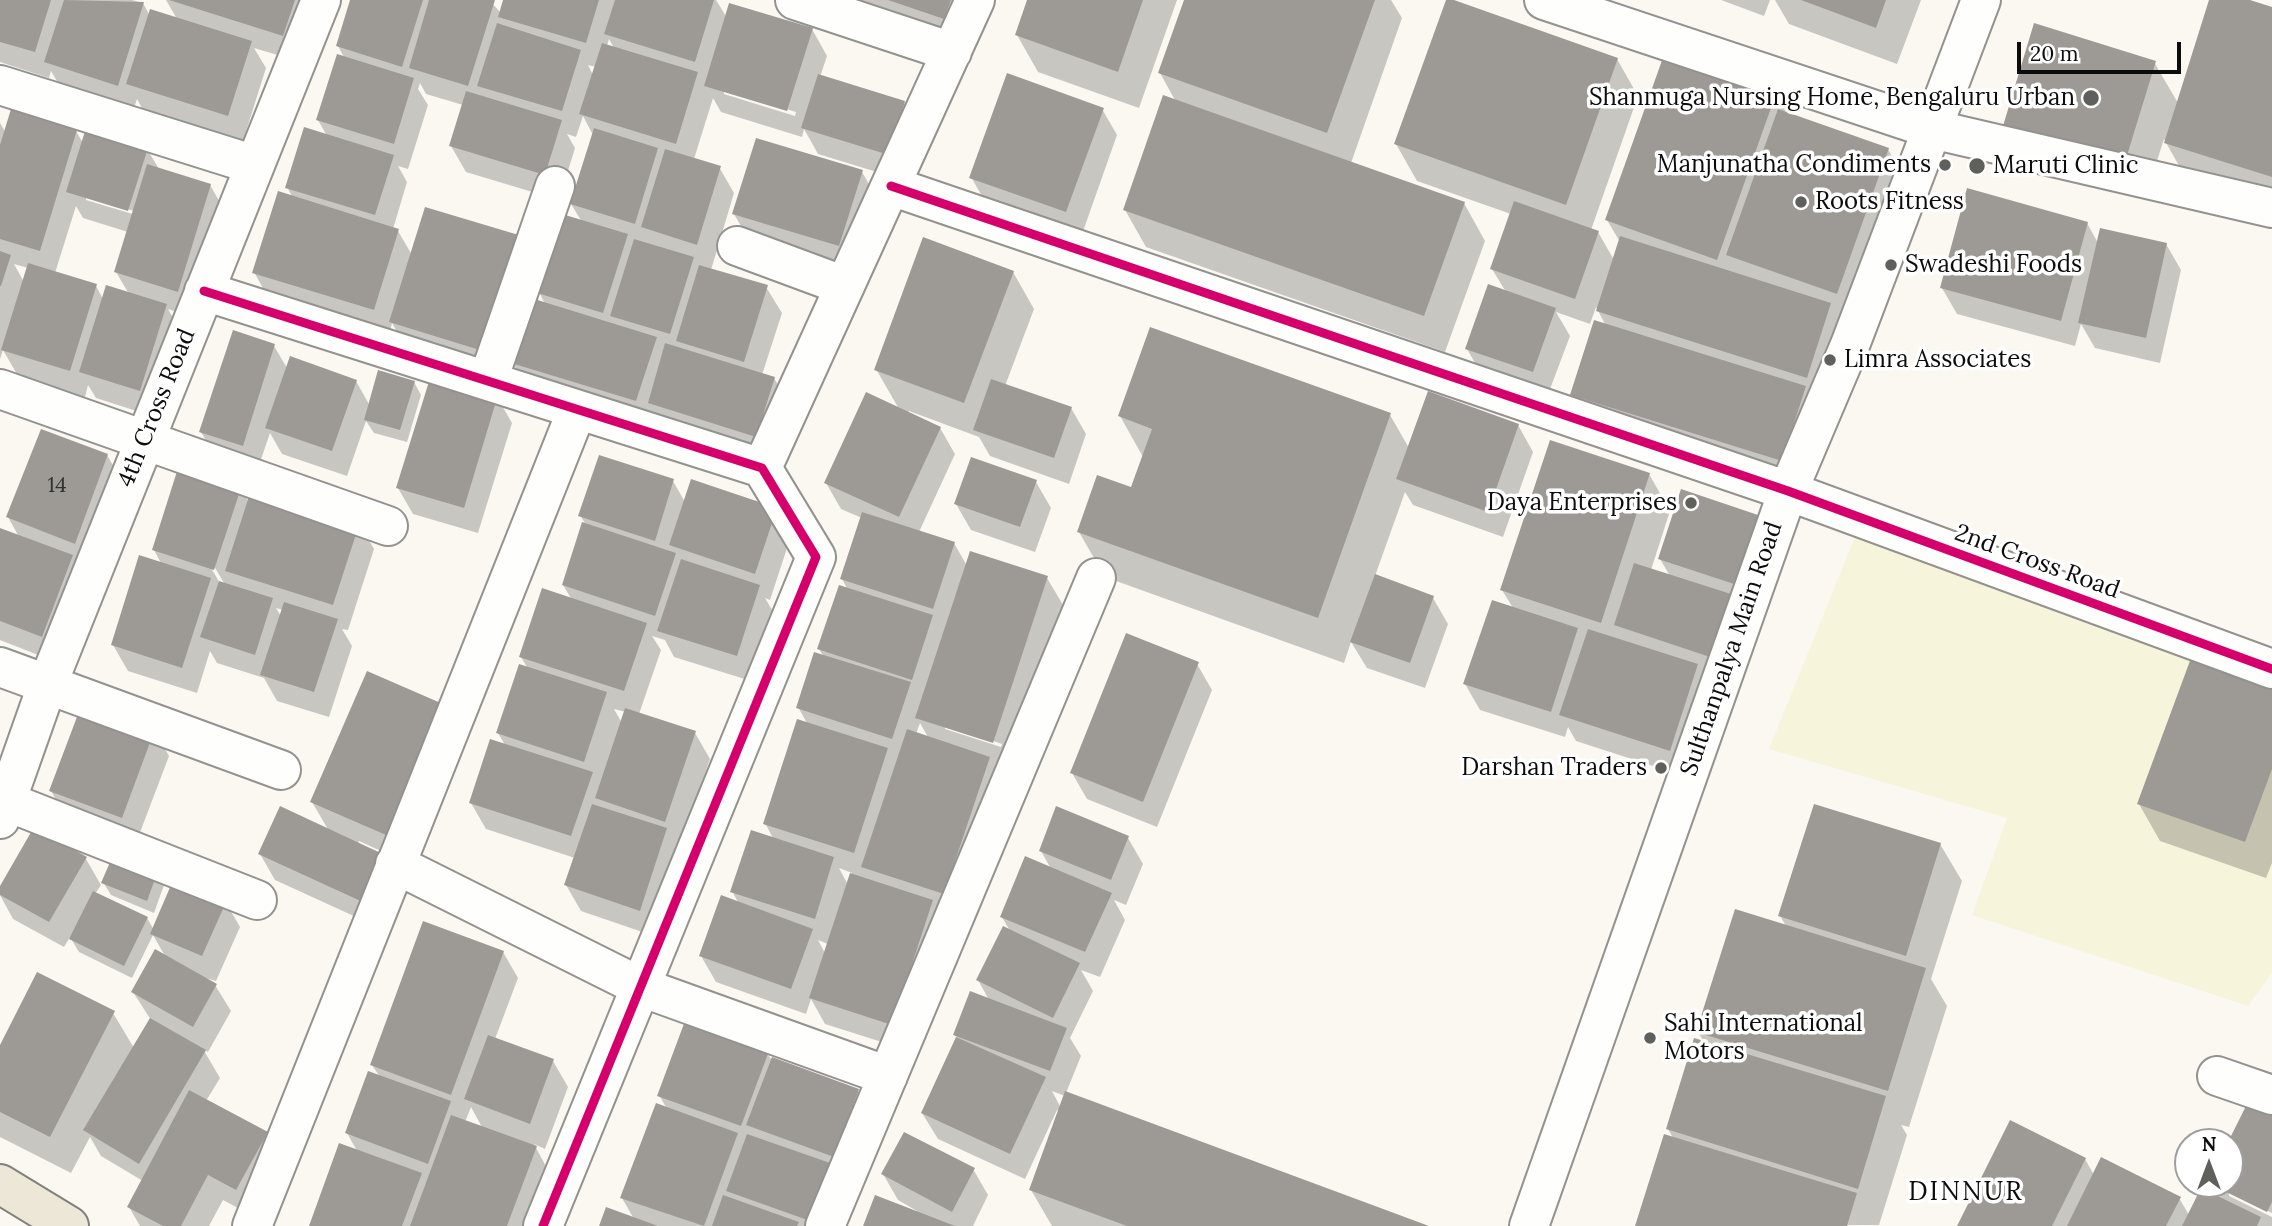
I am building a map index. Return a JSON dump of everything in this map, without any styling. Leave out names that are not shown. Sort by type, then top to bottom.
[{"type":"main road","points":[[0,1184],[69,1226]]},
{"type":"street","name":"4th Cross Road","points":[[4,810],[48,683],[321,0]]},
{"type":"street","points":[[795,0],[952,52]]},
{"type":"street","points":[[762,468],[975,0]]},
{"type":"street","points":[[1544,0],[1932,129],[2272,208]]},
{"type":"street","name":"Sulthanpalya Main Road","points":[[1529,1226],[1788,491],[1850,345],[1981,0]]},
{"type":"street","points":[[0,85],[255,165]]},
{"type":"street","points":[[488,380],[555,186]]},
{"type":"street","name":"2nd Cross Road","points":[[891,186],[1788,491],[2272,669]]},
{"type":"street","points":[[737,246],[845,286]]},
{"type":"street","points":[[204,291],[762,468],[816,557],[544,1226]]},
{"type":"street","points":[[0,389],[388,526]]},
{"type":"street","points":[[252,1226],[577,410]]},
{"type":"street","points":[[825,1226],[1096,578]]},
{"type":"street","points":[[0,667],[281,770]]},
{"type":"street","points":[[4,810],[257,900]]},
{"type":"street","points":[[395,864],[641,987],[888,1076]]},
{"type":"street","points":[[2217,1076],[2272,1095]]},
{"type":"shaded area","points":[[1857,532],[2272,684],[2272,973],[2248,1006],[1972,915],[2007,818],[1769,749]]},
{"type":"building","points":[[0,0],[51,0],[35,52],[0,42]]},
{"type":"building","points":[[64,0],[144,2],[118,86],[44,62]]},
{"type":"building","points":[[169,0],[295,0],[283,36]]},
{"type":"building","points":[[350,0],[423,0],[402,67],[336,46]]},
{"type":"building","points":[[429,0],[495,0],[468,86],[409,68]]},
{"type":"building","points":[[503,0],[599,0],[586,43],[498,17]]},
{"type":"building","points":[[615,0],[714,0],[695,62],[604,34]]},
{"type":"building","points":[[888,0],[951,0],[944,19]]},
{"type":"building","points":[[1027,0],[1143,0],[1118,72],[1015,35]]},
{"type":"building","points":[[1184,0],[1375,0],[1327,133],[1158,73]]},
{"type":"building","points":[[1446,0],[1454,0],[1618,58],[1566,205],[1394,144]]},
{"type":"building","points":[[1801,0],[1886,0],[1876,28]]},
{"type":"building","points":[[2209,0],[2250,0],[2272,7],[2272,177],[2164,143]]},
{"type":"building","points":[[729,3],[813,28],[787,111],[704,86]]},
{"type":"building","points":[[150,9],[252,41],[228,116],[126,84]]},
{"type":"building","points":[[497,23],[581,50],[562,111],[477,86]]},
{"type":"building","points":[[2034,23],[2156,61],[2125,162],[2003,126]]},
{"type":"building","points":[[602,43],[698,72],[676,144],[579,114]]},
{"type":"building","points":[[1665,52],[1777,91],[1717,260],[1605,220]]},
{"type":"building","points":[[337,54],[414,78],[394,144],[316,120]]},
{"type":"building","points":[[1007,73],[1104,108],[1066,212],[969,178]]},
{"type":"building","points":[[818,74],[905,101],[889,155],[801,128]]},
{"type":"building","points":[[466,91],[562,120],[545,175],[449,146]]},
{"type":"building","points":[[1163,95],[1465,202],[1424,316],[1123,210]]},
{"type":"building","points":[[11,109],[77,130],[40,251],[0,239],[0,145]]},
{"type":"building","points":[[1778,109],[1889,148],[1837,294],[1726,255]]},
{"type":"building","points":[[304,127],[394,155],[375,215],[285,188]]},
{"type":"building","points":[[86,128],[148,148],[128,211],[66,192]]},
{"type":"building","points":[[594,128],[658,148],[635,224],[570,204]]},
{"type":"building","points":[[756,138],[863,170],[839,246],[732,214]]},
{"type":"building","points":[[665,149],[721,166],[697,245],[641,227]]},
{"type":"building","points":[[147,164],[211,184],[178,292],[114,272]]},
{"type":"building","points":[[1967,188],[2088,222],[2061,321],[1940,288]]},
{"type":"building","points":[[278,191],[399,229],[374,310],[252,273]]},
{"type":"building","points":[[1514,201],[1599,231],[1575,299],[1490,269]]},
{"type":"building","points":[[425,207],[522,236],[486,352],[389,322]]},
{"type":"building","points":[[562,214],[628,234],[603,313],[537,293]]},
{"type":"building","points":[[2100,228],[2167,243],[2146,338],[2078,323]]},
{"type":"building","points":[[1620,236],[1831,303],[1807,378],[1596,311]]},
{"type":"building","points":[[923,237],[1014,271],[964,403],[874,370]]},
{"type":"building","points":[[634,239],[694,257],[670,334],[610,316]]},
{"type":"building","points":[[0,251],[11,255],[1,286],[0,286]]},
{"type":"building","points":[[28,263],[97,284],[70,371],[1,350]]},
{"type":"building","points":[[699,265],[768,285],[744,362],[676,341]]},
{"type":"building","points":[[1488,284],[1556,308],[1533,372],[1465,349]]},
{"type":"building","points":[[106,285],[167,304],[140,391],[79,372]]},
{"type":"building","points":[[531,298],[657,337],[636,401],[511,363]]},
{"type":"building","points":[[1594,320],[1806,386],[1782,461],[1570,395]]},
{"type":"building","points":[[1150,327],[1391,413],[1318,618],[1077,532],[1097,475],[1131,487],[1152,429],[1118,416]]},
{"type":"building","points":[[233,330],[275,344],[243,446],[199,432]]},
{"type":"building","points":[[665,343],[775,377],[756,437],[648,403]]},
{"type":"building","points":[[290,356],[357,380],[332,451],[265,428]]},
{"type":"building","points":[[378,370],[415,381],[400,430],[364,420]]},
{"type":"building","points":[[431,375],[498,395],[464,508],[396,488]]},
{"type":"building","points":[[991,379],[1072,407],[1054,458],[973,430]]},
{"type":"building","points":[[1428,391],[1519,424],[1488,512],[1396,479]]},
{"type":"building","points":[[866,392],[941,427],[899,517],[824,483]]},
{"type":"building","points":[[41,429],[108,454],[75,544],[6,517]]},
{"type":"building","points":[[1550,440],[1650,473],[1601,623],[1500,590]]},
{"type":"building","points":[[599,455],[674,479],[655,541],[578,516]]},
{"type":"building","points":[[971,457],[1037,480],[1020,527],[954,504]]},
{"type":"building","points":[[179,465],[242,485],[214,570],[152,550]]},
{"type":"building","points":[[691,479],[777,508],[755,574],[669,545]]},
{"type":"building","points":[[252,487],[360,522],[333,605],[225,571]]},
{"type":"building","points":[[1681,489],[1758,515],[1734,584],[1658,559]]},
{"type":"building","points":[[862,512],[955,542],[933,609],[840,579]]},
{"type":"building","points":[[582,522],[676,553],[655,616],[562,585]]},
{"type":"building","points":[[0,528],[73,555],[42,637],[0,621]]},
{"type":"building","points":[[970,551],[1048,576],[993,743],[915,718]]},
{"type":"building","points":[[139,555],[211,578],[182,668],[111,645]]},
{"type":"building","points":[[681,559],[760,585],[737,656],[657,631]]},
{"type":"building","points":[[1634,563],[1731,594],[1710,657],[1614,625]]},
{"type":"building","points":[[1375,574],[1434,596],[1410,663],[1350,642]]},
{"type":"building","points":[[219,581],[273,598],[255,655],[200,637]]},
{"type":"building","points":[[839,585],[933,615],[912,680],[817,649]]},
{"type":"building","points":[[542,588],[647,623],[624,691],[519,657]]},
{"type":"building","points":[[1492,600],[1578,628],[1551,712],[1463,684]]},
{"type":"building","points":[[284,602],[338,619],[314,692],[260,675]]},
{"type":"building","points":[[1588,629],[1698,664],[1670,751],[1559,715]]},
{"type":"building","points":[[1126,633],[1199,662],[1143,802],[1070,773]]},
{"type":"building","points":[[2194,650],[2272,678],[2272,769],[2245,842],[2137,804]]},
{"type":"building","points":[[814,652],[911,682],[892,739],[796,708]]},
{"type":"building","points":[[519,664],[607,692],[584,762],[496,733]]},
{"type":"building","points":[[367,671],[443,704],[386,835],[310,802]]},
{"type":"building","points":[[83,701],[155,729],[122,818],[49,791]]},
{"type":"building","points":[[625,708],[696,731],[665,822],[595,798]]},
{"type":"building","points":[[797,719],[888,748],[854,853],[763,824]]},
{"type":"building","points":[[907,729],[990,757],[944,894],[861,867]]},
{"type":"building","points":[[490,739],[593,772],[571,836],[469,803]]},
{"type":"building","points":[[592,804],[667,828],[640,911],[564,885]]},
{"type":"building","points":[[1814,804],[1941,843],[1906,956],[1778,916]]},
{"type":"building","points":[[280,806],[387,856],[365,903],[258,854]]},
{"type":"building","points":[[1056,806],[1129,836],[1111,880],[1039,851]]},
{"type":"building","points":[[34,827],[87,857],[49,922],[0,895],[0,886]]},
{"type":"building","points":[[751,830],[834,857],[815,919],[730,892]]},
{"type":"building","points":[[114,853],[158,871],[147,901],[101,883]]},
{"type":"building","points":[[1025,856],[1112,893],[1085,952],[1000,917]]},
{"type":"building","points":[[850,873],[933,900],[892,1025],[809,998]]},
{"type":"building","points":[[174,878],[227,900],[202,956],[150,934]]},
{"type":"building","points":[[93,891],[148,917],[124,966],[69,939]]},
{"type":"building","points":[[721,895],[813,929],[791,989],[699,956]]},
{"type":"building","points":[[1735,909],[1926,968],[1888,1091],[1696,1032]]},
{"type":"building","points":[[423,921],[504,951],[451,1095],[370,1065]]},
{"type":"building","points":[[1003,926],[1080,963],[1053,1018],[976,980]]},
{"type":"building","points":[[155,949],[217,984],[193,1027],[131,992]]},
{"type":"building","points":[[37,972],[115,1011],[50,1137],[0,1112],[0,1045]]},
{"type":"building","points":[[970,991],[1067,1028],[1050,1071],[953,1035]]},
{"type":"building","points":[[150,1018],[206,1050],[139,1164],[83,1130]]},
{"type":"building","points":[[685,1021],[769,1051],[741,1126],[657,1096]]},
{"type":"building","points":[[488,1035],[554,1059],[530,1124],[464,1099]]},
{"type":"building","points":[[956,1037],[1046,1077],[1010,1154],[921,1113]]},
{"type":"building","points":[[1694,1038],[1886,1096],[1858,1189],[1666,1129]]},
{"type":"building","points":[[772,1057],[859,1089],[834,1157],[746,1125]]},
{"type":"building","points":[[368,1071],[451,1101],[428,1164],[345,1133]]},
{"type":"building","points":[[189,1090],[268,1132],[236,1190],[208,1175],[181,1226],[163,1226],[127,1207]]},
{"type":"building","points":[[1065,1091],[1429,1226],[1127,1226],[1029,1190]]},
{"type":"building","points":[[2249,1100],[2272,1111],[2272,1202],[2267,1212],[2238,1198],[2244,1198],[2244,1128],[2235,1128]]},
{"type":"building","points":[[656,1103],[738,1133],[704,1226],[620,1198]]},
{"type":"building","points":[[451,1115],[537,1146],[507,1226],[410,1226]]},
{"type":"building","points":[[2010,1120],[2086,1158],[2052,1226],[1957,1226]]},
{"type":"building","points":[[904,1132],[975,1168],[952,1212],[881,1174]]},
{"type":"building","points":[[747,1134],[833,1164],[813,1222],[726,1191]]},
{"type":"building","points":[[1664,1134],[1857,1193],[1847,1226],[1635,1226]]},
{"type":"building","points":[[339,1143],[422,1173],[402,1226],[309,1226]]},
{"type":"building","points":[[2101,1157],[2174,1194],[2174,1198],[2180,1198],[2166,1226],[2067,1226]]},
{"type":"building","points":[[723,1195],[799,1222],[797,1226],[712,1226]]},
{"type":"building","points":[[875,1195],[955,1226],[863,1226]]},
{"type":"building","points":[[2196,1198],[2222,1198],[2261,1217],[2257,1226],[2182,1226]]},
{"type":"building","points":[[606,1207],[658,1226],[599,1226]]},
{"type":"cycle path","points":[[891,186],[1788,491],[2272,669]]},
{"type":"cycle path","points":[[204,291],[762,468],[816,557],[543,1226]]},
{"type":"place","name":"Shanmuga Nursing Home, Bengaluru Urban","points":[[2091,98]]},
{"type":"place","name":"Manjunatha Condiments","points":[[1945,165]]},
{"type":"place","name":"Maruti Clinic","points":[[1977,166]]},
{"type":"place","name":"Roots Fitness","points":[[1801,202]]},
{"type":"place","name":"Swadeshi Foods","points":[[1891,265]]},
{"type":"place","name":"Limra Associates","points":[[1830,360]]},
{"type":"place","name":"Daya Enterprises","points":[[1691,503]]},
{"type":"place","name":"Darshan Traders","points":[[1661,768]]},
{"type":"place","name":"Sahi International Motors","points":[[1650,1038]]},
{"type":"district","name":"DINNUR","points":[[1966,1193]]}]
